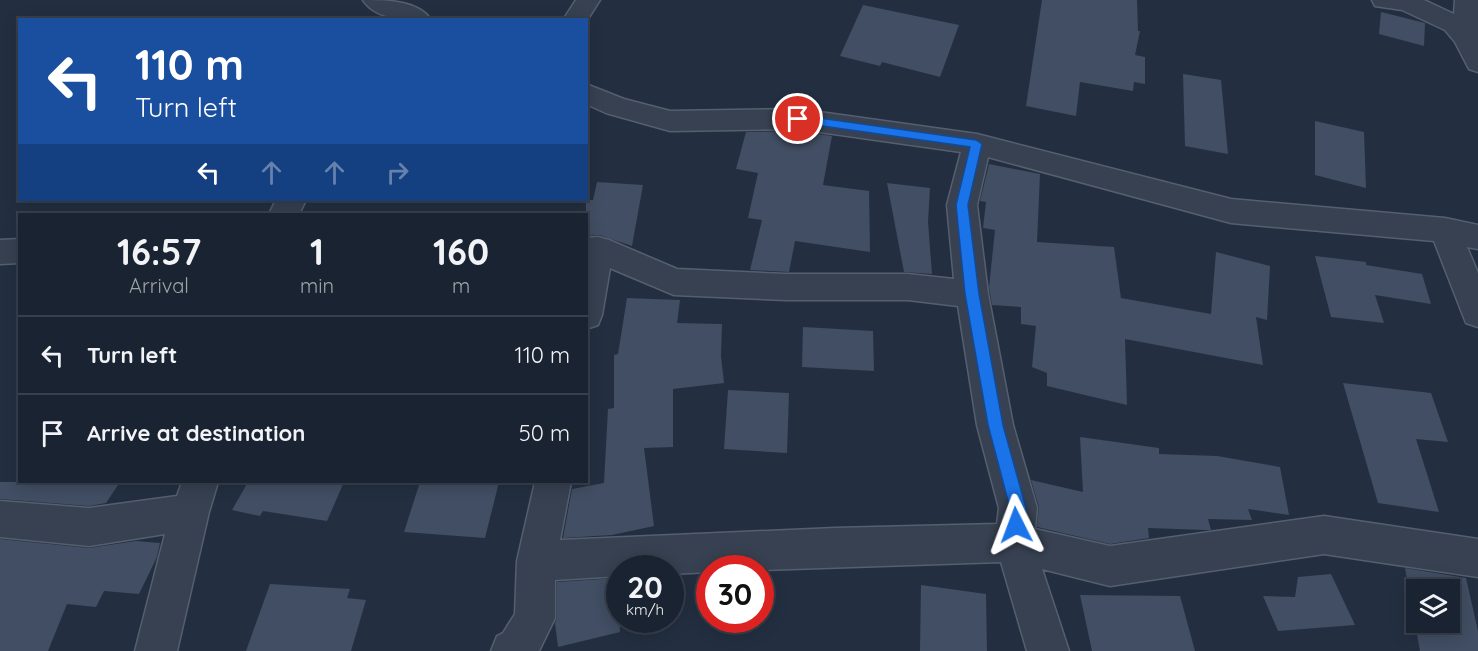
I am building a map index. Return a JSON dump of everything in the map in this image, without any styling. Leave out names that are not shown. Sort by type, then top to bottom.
[{"type":"street","points":[[375,0],[415,18]]},
{"type":"street","points":[[576,18],[588,0]]},
{"type":"street","points":[[1384,0],[1407,2],[1454,24],[1466,39],[1478,63]]},
{"type":"street","points":[[1466,39],[1467,0]]},
{"type":"street","points":[[588,94],[616,106],[670,121],[798,119],[976,144],[1231,211],[1445,230],[1478,237]]},
{"type":"street","points":[[976,144],[962,205],[972,294],[995,425],[1018,508],[1014,543],[1048,651]]},
{"type":"street","points":[[1445,230],[1478,313]]},
{"type":"street","points":[[588,293],[592,249],[674,282],[786,288],[908,287],[972,294]]},
{"type":"street","points":[[0,258],[0,252],[18,251]]},
{"type":"street","points":[[512,651],[518,648],[535,618],[536,561],[553,483]]},
{"type":"street","points":[[0,519],[89,527],[195,497]]},
{"type":"street","points":[[156,651],[195,497]]},
{"type":"street","points":[[536,561],[835,547],[1014,543],[1110,566],[1324,535],[1478,558]]},
{"type":"building","points":[[1042,0],[1137,0],[1138,31],[1140,31],[1135,55],[1145,57],[1145,84],[1134,82],[1133,91],[1080,82],[1076,116],[1026,106]]},
{"type":"building","points":[[863,5],[959,25],[940,77],[882,62],[880,66],[840,56]]},
{"type":"building","points":[[1381,12],[1425,23],[1424,46],[1379,34]]},
{"type":"building","points":[[1183,74],[1221,80],[1228,154],[1185,146]]},
{"type":"building","points":[[1315,121],[1364,132],[1366,188],[1315,175]]},
{"type":"building","points":[[798,131],[832,136],[823,185],[869,191],[870,252],[795,241],[789,272],[750,270],[762,220],[748,218],[758,173],[736,169],[746,132]]},
{"type":"building","points":[[989,164],[1040,174],[1037,242],[1114,247],[1121,298],[1211,314],[1216,252],[1270,266],[1267,320],[1256,317],[1263,365],[1125,339],[1127,405],[1047,386],[1047,373],[1032,367],[1036,326],[1021,324],[1021,307],[992,305],[989,287],[995,230],[983,228],[986,202],[980,201]]},
{"type":"building","points":[[597,182],[643,185],[632,246],[599,235],[588,236],[586,201],[593,200]]},
{"type":"building","points":[[887,183],[930,188],[928,222],[932,274],[904,272]]},
{"type":"building","points":[[1315,256],[1366,262],[1366,265],[1422,274],[1431,304],[1375,295],[1384,323],[1331,317]]},
{"type":"building","points":[[627,298],[680,300],[677,323],[722,324],[721,356],[724,383],[673,389],[673,447],[644,448],[654,526],[612,535],[563,538],[572,489],[604,483],[608,409],[614,408],[614,355],[618,354]]},
{"type":"building","points":[[803,327],[873,331],[874,371],[802,367]]},
{"type":"building","points":[[1343,383],[1431,393],[1448,442],[1416,439],[1439,512],[1378,503]]},
{"type":"building","points":[[728,390],[789,393],[787,453],[724,449]]},
{"type":"building","points":[[1080,437],[1159,448],[1159,454],[1217,456],[1280,467],[1289,515],[1248,509],[1252,520],[1208,519],[1211,530],[1148,528],[1149,538],[1110,544],[1037,527],[1039,507],[1031,480],[1083,492]]},
{"type":"building","points":[[0,482],[119,483],[106,503],[89,506],[0,499]]},
{"type":"building","points":[[247,483],[344,483],[327,521],[263,511],[260,516],[232,510]]},
{"type":"building","points":[[420,483],[499,483],[485,538],[404,532]]},
{"type":"building","points":[[0,539],[89,548],[136,541],[160,543],[157,557],[139,594],[104,591],[96,607],[67,604],[48,651],[0,651]]},
{"type":"building","points":[[1405,568],[1466,578],[1478,631],[1478,651],[1420,651],[1417,633],[1460,633],[1460,579],[1407,579]]},
{"type":"building","points":[[1331,574],[1355,625],[1278,631],[1263,596],[1295,597],[1298,577]]},
{"type":"building","points":[[606,579],[606,633],[616,633],[558,647],[555,623],[557,582]]},
{"type":"building","points":[[270,584],[350,589],[347,598],[366,600],[351,651],[246,651]]},
{"type":"building","points":[[921,585],[986,594],[987,651],[920,651]]},
{"type":"building","points":[[1080,595],[1180,596],[1195,651],[1092,651]]},
{"type":"route","points":[[798,119],[976,144],[962,205],[972,294],[995,425],[1018,508],[1016,525]]}]
